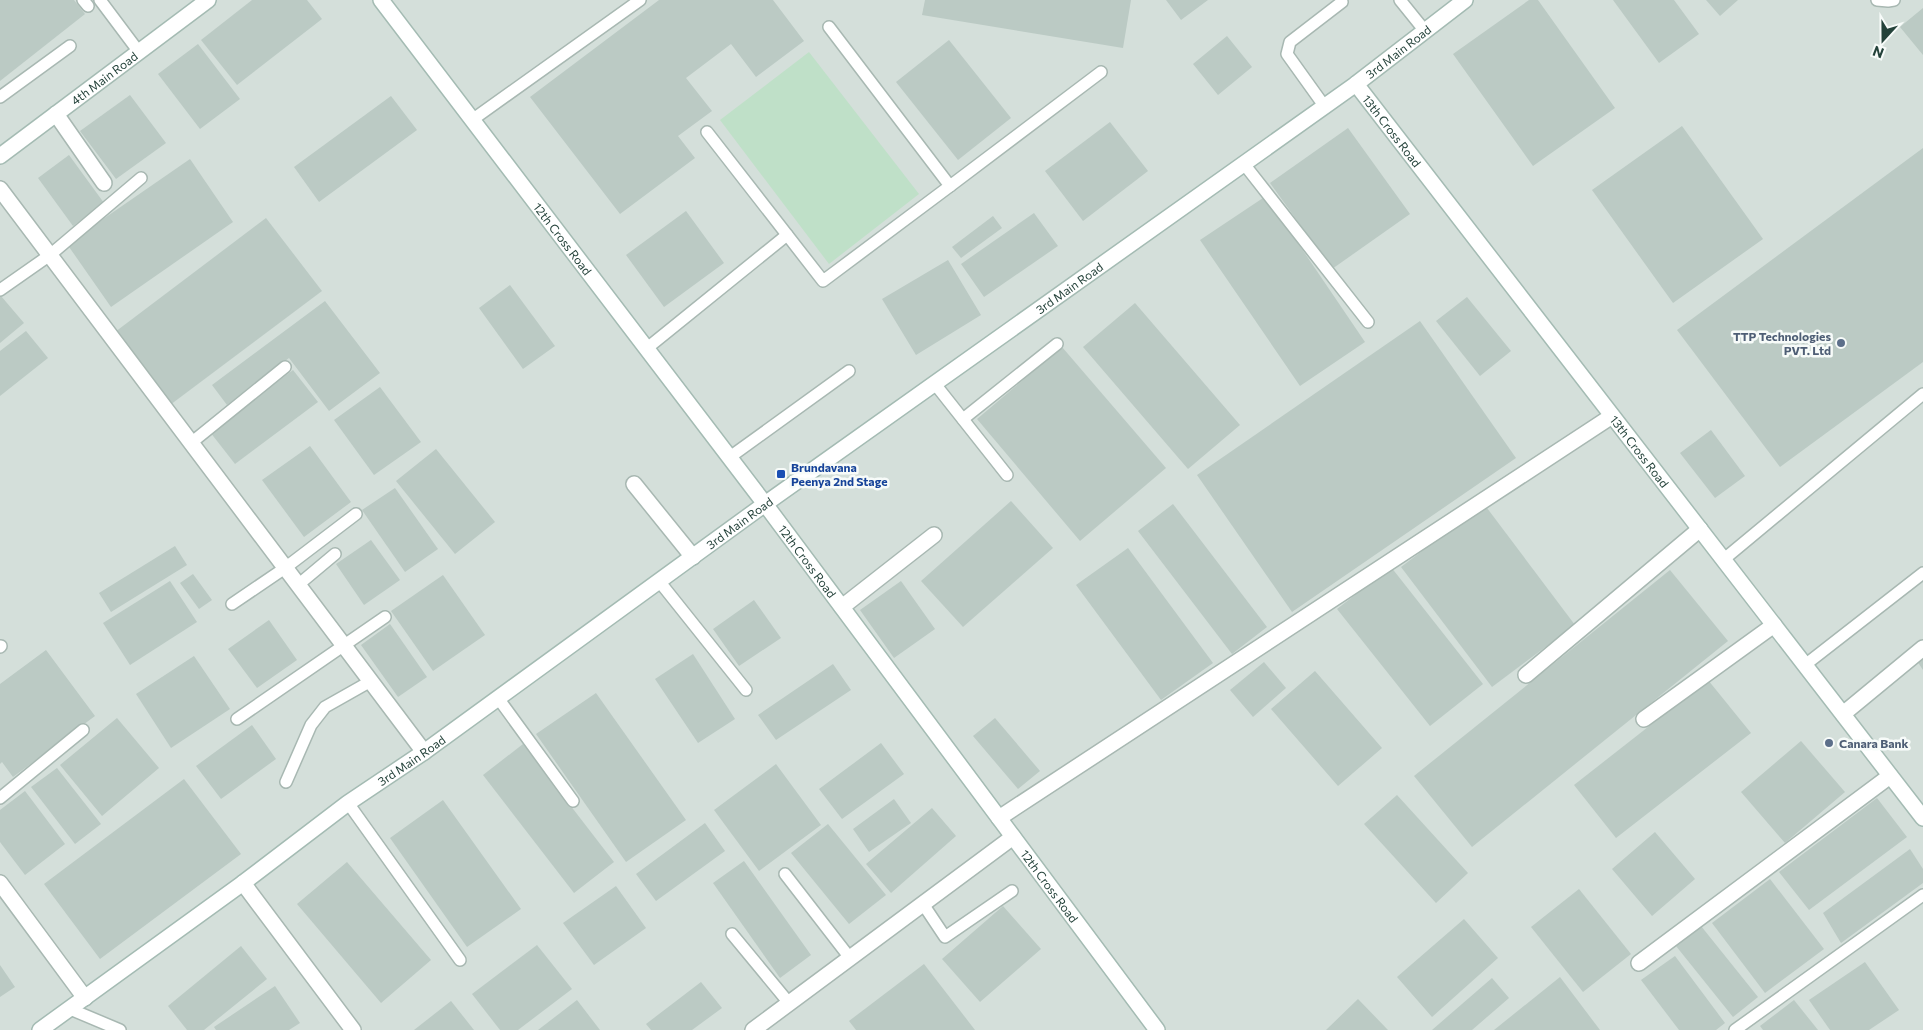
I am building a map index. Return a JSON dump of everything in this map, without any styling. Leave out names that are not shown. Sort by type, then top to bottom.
[{"type":"street","name":"4th Main Road","points":[[0,156],[208,0]]},
{"type":"street","name":"12th Cross Road","points":[[381,0],[766,504],[1157,1030]]},
{"type":"street","name":"3rd Main Road","points":[[40,1030],[243,883],[348,804],[424,752],[766,504],[1325,107],[1464,0]]},
{"type":"street","name":"13th Cross Road","points":[[1356,84],[1923,818]]},
{"type":"street","points":[[56,114],[104,183]]},
{"type":"street","points":[[0,189],[424,752]]},
{"type":"street","points":[[999,818],[1612,416]]},
{"type":"street","points":[[634,484],[693,557]]},
{"type":"street","points":[[1526,676],[1700,529]]},
{"type":"street","points":[[842,607],[934,535]]},
{"type":"street","points":[[1644,719],[1774,625]]},
{"type":"street","points":[[1843,714],[1923,648]]},
{"type":"street","points":[[1639,963],[1890,776]]},
{"type":"street","points":[[753,1030],[1013,836]]},
{"type":"street","points":[[0,883],[85,998]]},
{"type":"street","points":[[243,883],[353,1030]]},
{"type":"lane","points":[[100,0],[139,52]]},
{"type":"lane","points":[[472,120],[640,0]]},
{"type":"lane","points":[[1400,0],[1424,31]]},
{"type":"lane","points":[[1877,0],[1894,0]]},
{"type":"lane","points":[[1325,107],[1287,54],[1290,42],[1342,2]]},
{"type":"lane","points":[[829,28],[950,186]]},
{"type":"lane","points":[[0,97],[70,46]]},
{"type":"lane","points":[[707,132],[823,281],[1100,72]]},
{"type":"lane","points":[[1244,164],[1368,322]]},
{"type":"lane","points":[[0,290],[50,255],[141,178]]},
{"type":"lane","points":[[646,348],[787,235]]},
{"type":"lane","points":[[963,419],[1057,344]]},
{"type":"lane","points":[[192,444],[285,367]]},
{"type":"lane","points":[[730,457],[848,371]]},
{"type":"lane","points":[[935,384],[1007,475]]},
{"type":"lane","points":[[1723,560],[1923,394]]},
{"type":"lane","points":[[232,604],[285,568],[356,514]]},
{"type":"lane","points":[[298,585],[335,554]]},
{"type":"lane","points":[[1805,665],[1923,573]]},
{"type":"lane","points":[[659,581],[746,690]]},
{"type":"lane","points":[[237,719],[385,617]]},
{"type":"lane","points":[[286,782],[311,725],[325,708],[371,682]]},
{"type":"lane","points":[[498,698],[573,801]]},
{"type":"lane","points":[[0,798],[84,730]]},
{"type":"lane","points":[[348,804],[460,960]]},
{"type":"lane","points":[[785,874],[850,958]]},
{"type":"lane","points":[[923,904],[945,937],[1012,891]]},
{"type":"lane","points":[[1735,1030],[1923,895]]},
{"type":"lane","points":[[732,934],[789,1003]]},
{"type":"lane","points":[[70,1009],[120,1030]]},
{"type":"shaded area","points":[[0,0],[1923,0],[1923,1030],[0,1030]]},
{"type":"green space","points":[[809,52],[919,194],[829,264],[720,120]]},
{"type":"building","points":[[0,0],[74,0],[85,14],[0,81]]},
{"type":"building","points":[[252,0],[307,0],[322,19],[237,85],[201,40]]},
{"type":"building","points":[[659,0],[773,0],[804,41],[756,77],[731,44],[686,78],[712,111],[678,136],[695,158],[620,214],[530,97]]},
{"type":"building","points":[[925,0],[1131,0],[1123,48],[922,15]]},
{"type":"building","points":[[1166,0],[1208,0],[1181,20]]},
{"type":"building","points":[[1529,0],[1538,0],[1615,108],[1533,166],[1453,54]]},
{"type":"building","points":[[1613,0],[1674,0],[1699,34],[1659,63]]},
{"type":"building","points":[[1706,0],[1738,0],[1720,16]]},
{"type":"building","points":[[1923,8],[1923,55],[1900,27]]},
{"type":"building","points":[[1227,36],[1252,67],[1218,95],[1193,64]]},
{"type":"building","points":[[949,40],[1011,118],[958,160],[896,82]]},
{"type":"building","points":[[198,44],[240,99],[200,129],[158,74]]},
{"type":"building","points":[[130,95],[166,143],[116,179],[80,131]]},
{"type":"building","points":[[391,96],[417,130],[319,202],[294,167]]},
{"type":"building","points":[[1110,122],[1148,171],[1083,221],[1045,171]]},
{"type":"building","points":[[1682,126],[1763,239],[1673,303],[1592,190]]},
{"type":"building","points":[[1348,128],[1410,214],[1332,269],[1270,183]]},
{"type":"building","points":[[1923,148],[1923,362],[1780,467],[1677,330]]},
{"type":"building","points":[[69,155],[104,203],[73,226],[38,178]]},
{"type":"building","points":[[190,159],[233,222],[111,307],[67,244]]},
{"type":"building","points":[[1266,196],[1365,342],[1300,386],[1200,240]]},
{"type":"building","points":[[686,211],[724,263],[664,307],[626,255]]},
{"type":"building","points":[[1034,213],[1058,246],[984,297],[961,264]]},
{"type":"building","points":[[993,216],[1002,228],[961,258],[952,247]]},
{"type":"building","points":[[266,218],[322,291],[170,405],[115,332]]},
{"type":"building","points":[[948,260],[981,315],[916,355],[882,299]]},
{"type":"building","points":[[510,285],[555,346],[523,369],[479,308]]},
{"type":"building","points":[[0,297],[24,323],[0,343]]},
{"type":"building","points":[[1467,297],[1511,351],[1480,376],[1436,321]]},
{"type":"building","points":[[325,301],[380,373],[329,411],[289,358],[227,405],[212,385]]},
{"type":"building","points":[[1135,303],[1240,425],[1188,469],[1083,347]]},
{"type":"building","points":[[1420,321],[1516,458],[1292,612],[1197,475]]},
{"type":"building","points":[[26,331],[48,358],[0,396],[0,351]]},
{"type":"building","points":[[1062,347],[1166,468],[1080,541],[977,419]]},
{"type":"building","points":[[293,370],[318,402],[235,464],[210,432]]},
{"type":"building","points":[[380,387],[421,442],[374,475],[334,420]]},
{"type":"building","points":[[1711,430],[1745,476],[1715,498],[1680,453]]},
{"type":"building","points":[[310,446],[351,502],[304,537],[262,480]]},
{"type":"building","points":[[436,449],[495,522],[455,554],[396,481]]},
{"type":"building","points":[[395,488],[438,549],[405,572],[362,510]]},
{"type":"building","points":[[1011,501],[1053,548],[963,627],[921,581]]},
{"type":"building","points":[[1173,504],[1267,627],[1232,654],[1138,531]]},
{"type":"building","points":[[1484,504],[1575,625],[1492,687],[1401,567]]},
{"type":"building","points":[[371,540],[400,580],[364,605],[336,564]]},
{"type":"building","points":[[175,546],[187,565],[111,612],[99,593]]},
{"type":"building","points":[[1128,548],[1213,663],[1161,700],[1076,585]]},
{"type":"building","points":[[1391,567],[1483,684],[1430,726],[1337,609]]},
{"type":"building","points":[[1670,570],[1728,641],[1472,847],[1414,776]]},
{"type":"building","points":[[193,574],[212,600],[199,609],[180,583]]},
{"type":"building","points":[[443,575],[485,635],[433,671],[391,611]]},
{"type":"building","points":[[170,581],[197,622],[130,665],[103,623]]},
{"type":"building","points":[[901,581],[935,629],[894,658],[860,610]]},
{"type":"building","points":[[754,600],[781,638],[739,666],[713,629]]},
{"type":"building","points":[[269,620],[297,660],[257,688],[228,649]]},
{"type":"building","points":[[390,624],[427,677],[398,697],[361,645]]},
{"type":"building","points":[[46,650],[95,716],[13,777],[2,762],[0,764],[0,684]]},
{"type":"building","points":[[693,654],[735,719],[698,743],[655,679]]},
{"type":"building","points":[[194,656],[230,709],[171,748],[136,694]]},
{"type":"building","points":[[1923,657],[1923,670],[1917,661]]},
{"type":"building","points":[[1264,662],[1286,688],[1253,717],[1230,690]]},
{"type":"building","points":[[833,664],[851,690],[776,740],[758,715]]},
{"type":"building","points":[[1315,671],[1382,748],[1338,786],[1271,709]]},
{"type":"building","points":[[1708,680],[1751,733],[1616,838],[1574,785]]},
{"type":"building","points":[[596,693],[686,820],[626,862],[536,734]]},
{"type":"building","points":[[117,718],[159,768],[102,816],[60,765]]},
{"type":"building","points":[[995,718],[1040,771],[1018,789],[973,736]]},
{"type":"building","points":[[252,725],[276,759],[221,799],[196,766]]},
{"type":"building","points":[[1801,741],[1845,792],[1785,843],[1741,792]]},
{"type":"building","points":[[881,743],[904,774],[842,819],[819,789]]},
{"type":"building","points":[[523,744],[614,862],[574,893],[483,775]]},
{"type":"building","points":[[776,764],[821,825],[759,871],[714,810]]},
{"type":"building","points":[[57,768],[101,824],[75,844],[31,787]]},
{"type":"building","points":[[184,779],[241,854],[100,959],[44,884]]},
{"type":"building","points":[[25,791],[65,844],[25,875],[0,842],[0,810]]},
{"type":"building","points":[[1397,795],[1468,873],[1436,903],[1364,824]]},
{"type":"building","points":[[1877,798],[1907,837],[1809,910],[1779,872]]},
{"type":"building","points":[[894,799],[911,823],[869,852],[853,829]]},
{"type":"building","points":[[443,800],[521,909],[467,947],[390,838]]},
{"type":"building","points":[[932,808],[956,836],[891,893],[866,864]]},
{"type":"building","points":[[705,823],[725,851],[656,901],[636,874]]},
{"type":"building","points":[[828,824],[886,895],[849,924],[791,853]]},
{"type":"building","points":[[1655,832],[1695,879],[1652,916],[1612,869]]},
{"type":"building","points":[[1910,849],[1923,869],[1923,883],[1841,943],[1823,913]]},
{"type":"building","points":[[744,861],[811,955],[780,978],[713,883]]},
{"type":"building","points":[[347,862],[431,960],[381,1003],[297,904]]},
{"type":"building","points":[[1770,879],[1824,949],[1765,993],[1712,923]]},
{"type":"building","points":[[616,886],[646,928],[594,965],[563,923]]},
{"type":"building","points":[[1579,889],[1631,954],[1583,992],[1531,927]]},
{"type":"building","points":[[1003,906],[1041,949],[980,1002],[942,959]]},
{"type":"building","points":[[1464,919],[1498,958],[1432,1017],[1397,977]]},
{"type":"building","points":[[1701,926],[1758,997],[1733,1017],[1676,946]]},
{"type":"building","points":[[537,945],[572,989],[518,1030],[500,1030],[472,994]]},
{"type":"building","points":[[241,946],[267,979],[204,1030],[187,1030],[168,1006]]},
{"type":"building","points":[[1675,956],[1725,1023],[1716,1030],[1679,1030],[1641,980]]},
{"type":"building","points":[[1865,962],[1899,1010],[1869,1030],[1830,1030],[1809,1000]]},
{"type":"building","points":[[924,964],[975,1030],[856,1030],[849,1021]]},
{"type":"building","points":[[0,965],[15,987],[0,997]]},
{"type":"building","points":[[1560,977],[1600,1030],[1494,1030]]},
{"type":"building","points":[[1492,978],[1509,998],[1472,1030],[1432,1030]]},
{"type":"building","points":[[701,982],[722,1008],[692,1030],[651,1030],[646,1024]]},
{"type":"building","points":[[275,986],[300,1023],[289,1030],[216,1030],[214,1027]]},
{"type":"building","points":[[1358,999],[1388,1030],[1326,1030]]},
{"type":"building","points":[[577,1000],[600,1030],[538,1030]]},
{"type":"building","points":[[1794,1000],[1818,1030],[1763,1030],[1760,1026]]},
{"type":"building","points":[[451,1001],[474,1030],[414,1030]]},
{"type":"place","name":"TTP Technologies PVT. Ltd","points":[[1841,343]]},
{"type":"place","name":"Brundavana Peenya 2nd Stage","points":[[781,474]]},
{"type":"place","name":"Canara Bank","points":[[1829,743]]}]
